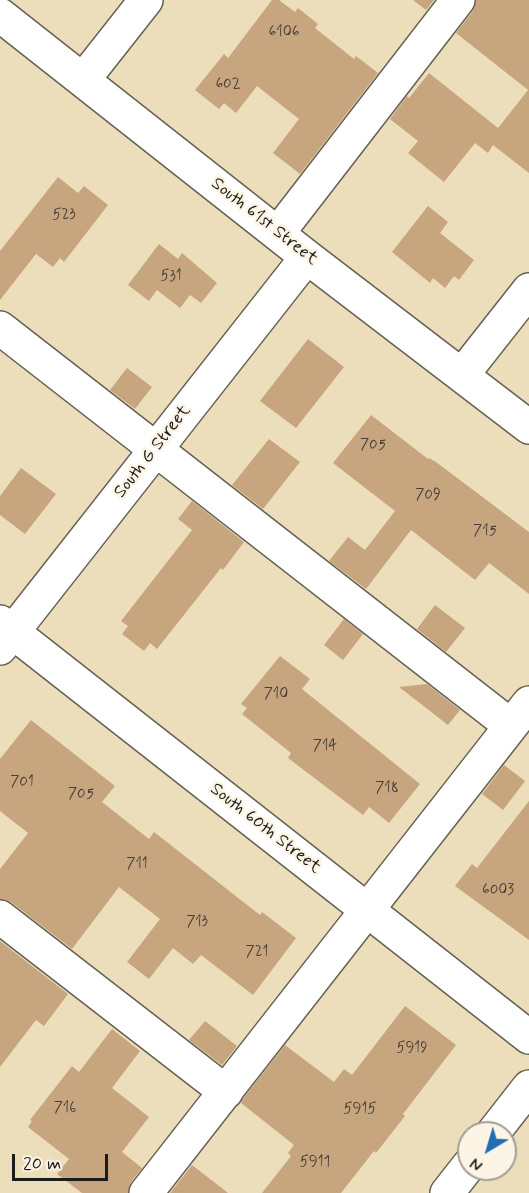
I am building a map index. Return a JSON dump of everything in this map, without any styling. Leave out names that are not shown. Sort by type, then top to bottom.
[{"type":"street","points":[[83,80],[146,0]]},
{"type":"street","points":[[278,233],[458,0]]},
{"type":"street","name":"South 61st Street","points":[[0,15],[307,257],[529,427]]},
{"type":"street","name":"South G Street","points":[[4,634],[155,450],[307,257]]},
{"type":"street","points":[[462,375],[529,290]]},
{"type":"street","points":[[0,328],[155,450],[520,715],[146,1193]]},
{"type":"street","name":"South 60th Street","points":[[4,634],[368,910],[529,1037]]},
{"type":"street","points":[[0,916],[226,1092]]},
{"type":"street","points":[[503,1121],[529,1087]]},
{"type":"street","points":[[447,1193],[457,1180]]},
{"type":"building","points":[[272,0],[279,0],[295,12],[298,8],[318,24],[315,28],[354,59],[356,56],[378,73],[300,174],[273,153],[299,119],[257,86],[236,113],[224,103],[219,109],[195,90],[224,54],[228,58]]},
{"type":"building","points":[[413,0],[434,0],[426,10]]},
{"type":"building","points":[[476,0],[529,0],[529,173],[493,145],[488,153],[475,143],[444,182],[408,153],[418,141],[390,119],[407,96],[409,98],[429,73],[498,128],[528,90],[456,33],[473,11]]},
{"type":"building","points":[[58,177],[78,193],[84,186],[108,205],[64,262],[60,258],[53,267],[36,254],[0,300],[0,251]]},
{"type":"building","points":[[428,206],[448,222],[440,233],[474,260],[459,280],[454,276],[445,288],[433,278],[430,283],[392,252]]},
{"type":"building","points":[[159,244],[178,259],[182,253],[217,283],[201,303],[190,295],[180,308],[157,290],[149,301],[128,285]]},
{"type":"building","points":[[308,339],[344,367],[296,428],[260,401]]},
{"type":"building","points":[[127,368],[152,387],[135,409],[110,390]]},
{"type":"building","points":[[371,415],[529,532],[529,594],[489,563],[475,580],[411,530],[366,589],[329,561],[348,537],[365,550],[395,511],[333,463]]},
{"type":"building","points":[[269,439],[300,462],[263,509],[232,485]]},
{"type":"building","points":[[21,468],[56,494],[25,534],[0,515],[0,496]]},
{"type":"building","points":[[192,501],[244,542],[157,649],[150,643],[144,651],[122,634],[128,626],[121,621],[192,530],[178,519]]},
{"type":"building","points":[[435,605],[465,628],[446,652],[417,629]]},
{"type":"building","points":[[344,619],[363,634],[343,660],[324,645]]},
{"type":"building","points":[[280,656],[310,679],[302,689],[420,784],[389,823],[369,807],[363,815],[288,758],[291,753],[242,714],[247,708],[241,704]]},
{"type":"building","points":[[427,684],[460,710],[448,725],[399,687]]},
{"type":"building","points":[[31,720],[115,786],[102,802],[149,839],[154,832],[260,915],[262,912],[296,938],[253,995],[201,955],[193,964],[173,948],[149,979],[127,962],[160,919],[119,887],[72,949],[11,902],[0,899],[0,869],[28,833],[0,811],[0,759]]},
{"type":"building","points":[[504,765],[525,781],[503,810],[482,794]]},
{"type":"building","points":[[529,801],[529,940],[455,886],[472,864],[477,868]]},
{"type":"building","points":[[0,941],[68,994],[44,1026],[36,1020],[0,1067]]},
{"type":"building","points":[[405,1006],[456,1045],[403,1114],[405,1116],[341,1193],[262,1193],[291,1156],[288,1153],[294,1145],[241,1103],[242,1100],[285,1045],[334,1082],[344,1069],[352,1075]]},
{"type":"building","points":[[205,1021],[237,1046],[222,1065],[189,1040]]},
{"type":"building","points":[[112,1029],[140,1051],[112,1088],[149,1117],[122,1152],[142,1168],[131,1182],[128,1193],[82,1193],[57,1174],[69,1159],[28,1127],[32,1121],[30,1120],[72,1066],[79,1072]]},
{"type":"building","points":[[192,1165],[228,1193],[170,1193]]}]
